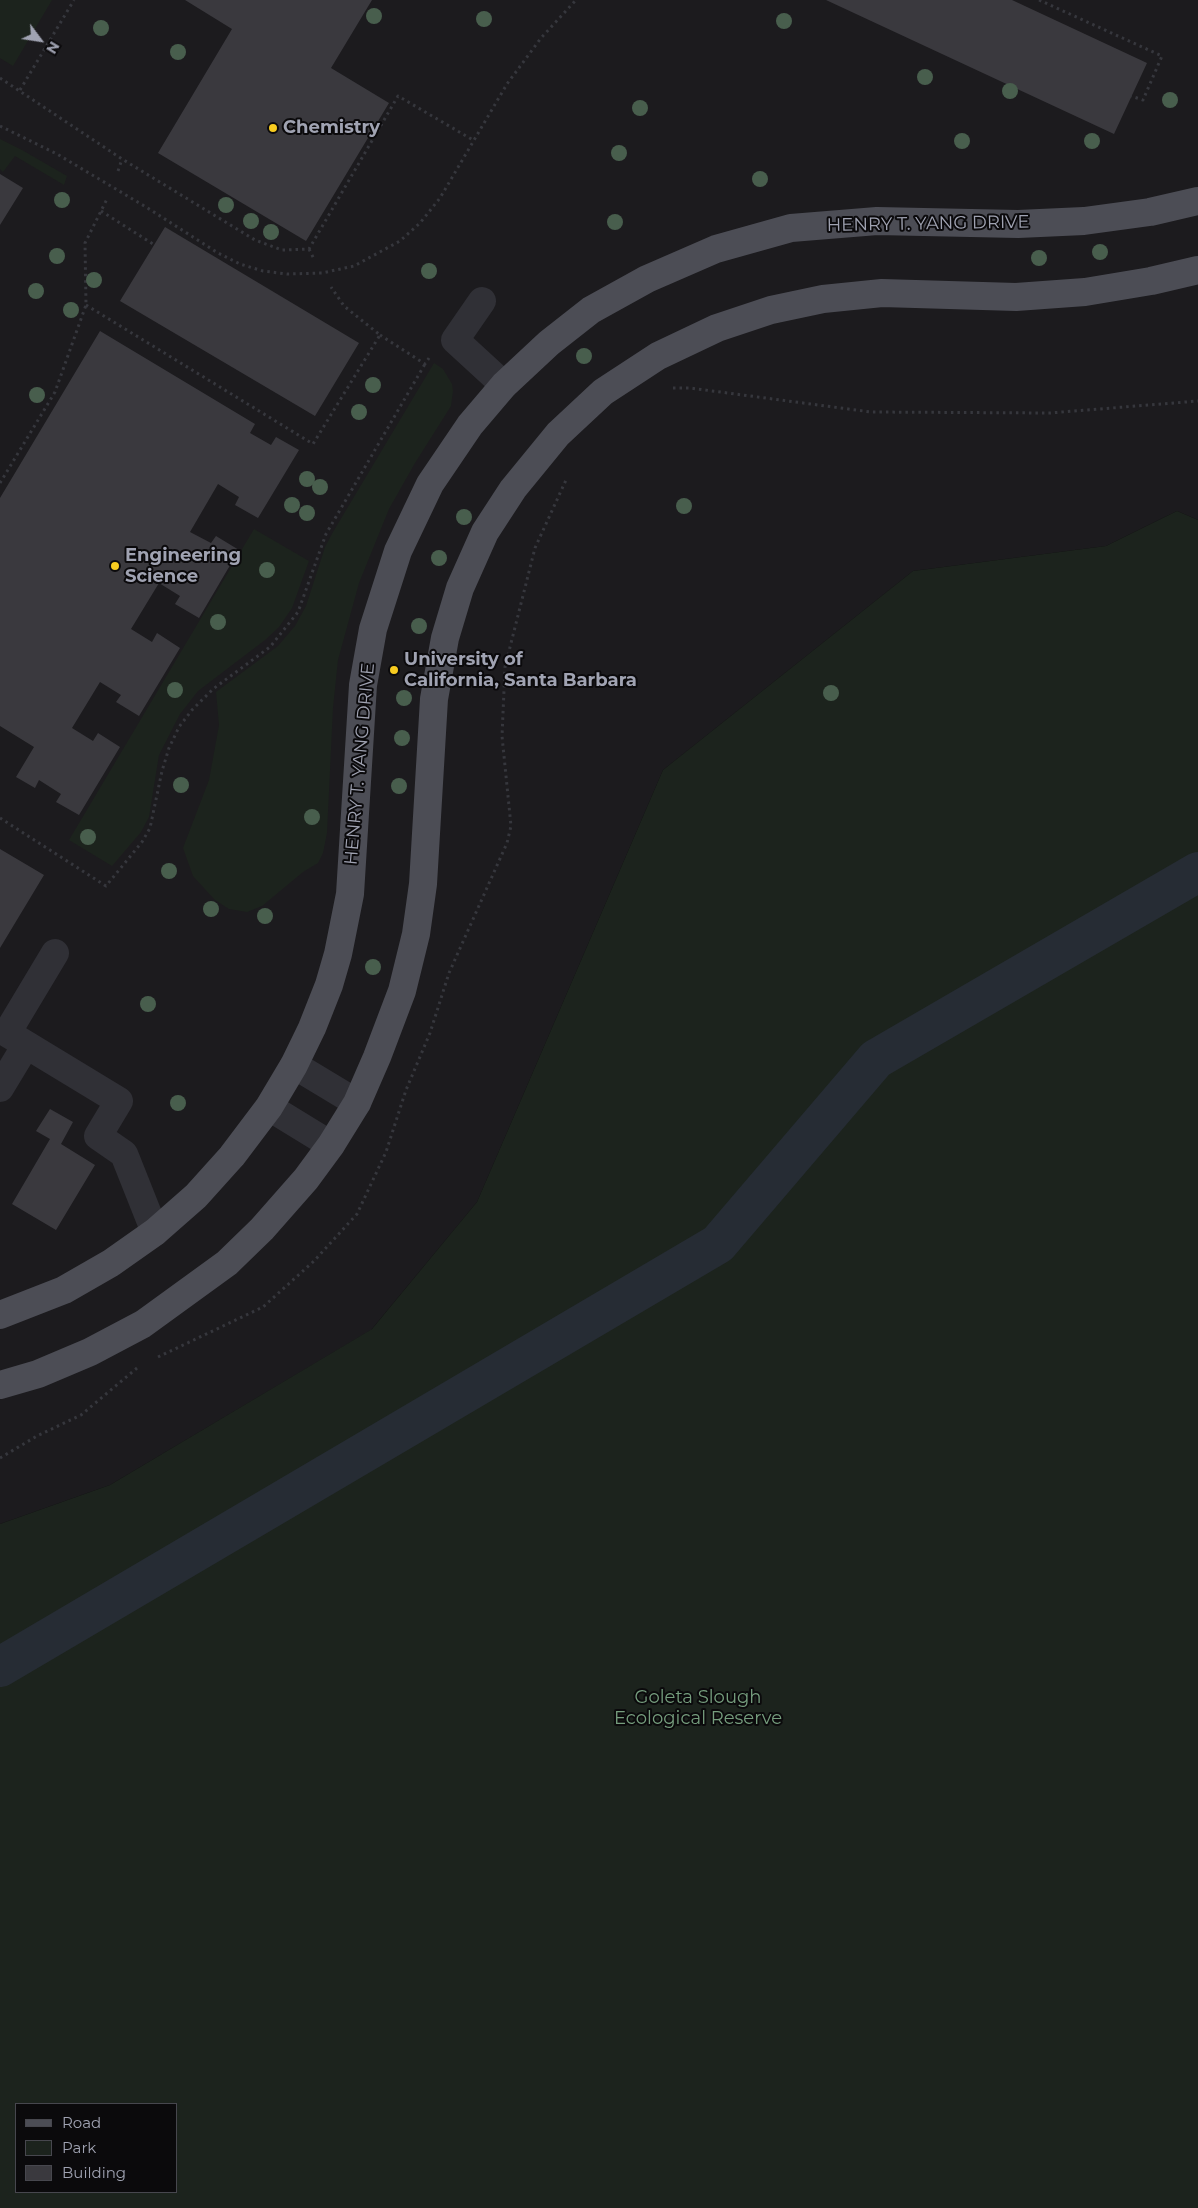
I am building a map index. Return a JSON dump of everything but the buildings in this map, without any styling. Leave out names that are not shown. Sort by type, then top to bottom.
[{"type":"main road","name":"HENRY T. YANG DRIVE","points":[[0,1315],[64,1290],[111,1263],[155,1232],[196,1196],[232,1156],[269,1107],[294,1065],[329,984],[338,954],[350,894],[364,685],[374,629],[398,551],[430,484],[470,425],[504,386],[556,337],[591,310],[631,288],[716,249],[791,228],[877,221],[1018,224],[1084,221],[1150,212],[1198,201]]},
{"type":"main road","points":[[0,1385],[38,1374],[90,1352],[143,1324],[227,1263],[262,1229],[306,1179],[331,1145],[357,1103],[402,991],[416,934],[423,884],[434,699],[445,638],[460,588],[485,532],[513,489],[558,434],[603,392],[658,356],[717,328],[771,310],[823,299],[882,293],[1016,297],[1085,292],[1150,281],[1198,270]]},
{"type":"lane","points":[[482,301],[455,340],[504,386]]},
{"type":"lane","points":[[55,953],[7,1033],[119,1100],[98,1136],[124,1154],[155,1232]]},
{"type":"lane","points":[[0,1088],[26,1044]]},
{"type":"lane","points":[[294,1065],[357,1103]]},
{"type":"lane","points":[[269,1107],[331,1145]]},
{"type":"path","points":[[20,90],[74,0]]},
{"type":"path","points":[[0,126],[57,154],[232,261],[263,271],[287,274],[322,273],[354,266],[400,241],[420,223],[440,198],[507,84],[541,38],[576,0]]},
{"type":"path","points":[[1039,0],[1162,56],[1143,100],[1132,96]]},
{"type":"path","points":[[0,78],[122,159],[255,240],[282,250],[309,249]]},
{"type":"path","points":[[309,249],[398,96],[473,140]]},
{"type":"path","points":[[118,171],[122,159]]},
{"type":"path","points":[[0,483],[55,392],[86,305],[85,243],[107,199]]},
{"type":"path","points":[[102,211],[153,244]]},
{"type":"path","points":[[309,249],[314,259]]},
{"type":"path","points":[[331,287],[344,306],[380,335],[425,364]]},
{"type":"path","points":[[86,305],[313,444],[380,335]]},
{"type":"path","points":[[0,818],[106,886],[142,842],[150,828],[162,771],[169,748],[179,727],[192,710],[213,689],[270,647],[289,626],[298,612],[326,534],[425,364],[433,353],[455,340]]},
{"type":"path","points":[[668,390],[690,388],[871,412],[1050,413],[1198,401]]},
{"type":"path","points":[[156,1358],[263,1307],[314,1262],[357,1214],[386,1152],[406,1090],[430,1033],[449,973],[507,843],[511,826],[502,736],[506,667],[535,548],[569,474]]},
{"type":"path","points":[[0,1458],[37,1436],[80,1415],[139,1366]]},
{"type":"shaded area","name":"University of California, Santa Barbara","points":[[0,0],[1198,0],[1198,520],[1177,511],[1106,546],[913,571],[663,770],[477,1202],[371,1330],[110,1485],[0,1524]]},
{"type":"green space","points":[[0,0],[52,0],[13,66],[0,58]]},
{"type":"green space","points":[[0,139],[67,176],[64,185],[15,156],[3,172],[0,169]]},
{"type":"green space","points":[[434,363],[443,369],[452,384],[451,406],[389,509],[359,583],[338,660],[333,708],[327,833],[323,853],[318,863],[303,872],[262,906],[247,912],[229,909],[215,900],[193,876],[183,848],[209,780],[219,725],[216,692],[278,646],[295,626],[306,606],[325,547]]},
{"type":"green space","name":"Goleta Slough Ecological Reserve","points":[[1177,511],[1198,520],[1198,2208],[0,2208],[0,1524],[110,1485],[372,1329],[477,1202],[663,770],[913,571],[1106,546]]},
{"type":"green space","points":[[254,529],[309,561],[292,608],[279,627],[265,640],[198,691],[180,714],[159,755],[149,817],[141,832],[112,866],[69,840]]},
{"type":"waterway","points":[[0,1667],[718,1244],[876,1059],[1198,872]]},
{"type":"place","name":"Chemistry","points":[[273,128]]},
{"type":"place","name":"Engineering Science","points":[[115,566]]},
{"type":"place","name":"University of California, Santa Barbara","points":[[394,670]]}]
